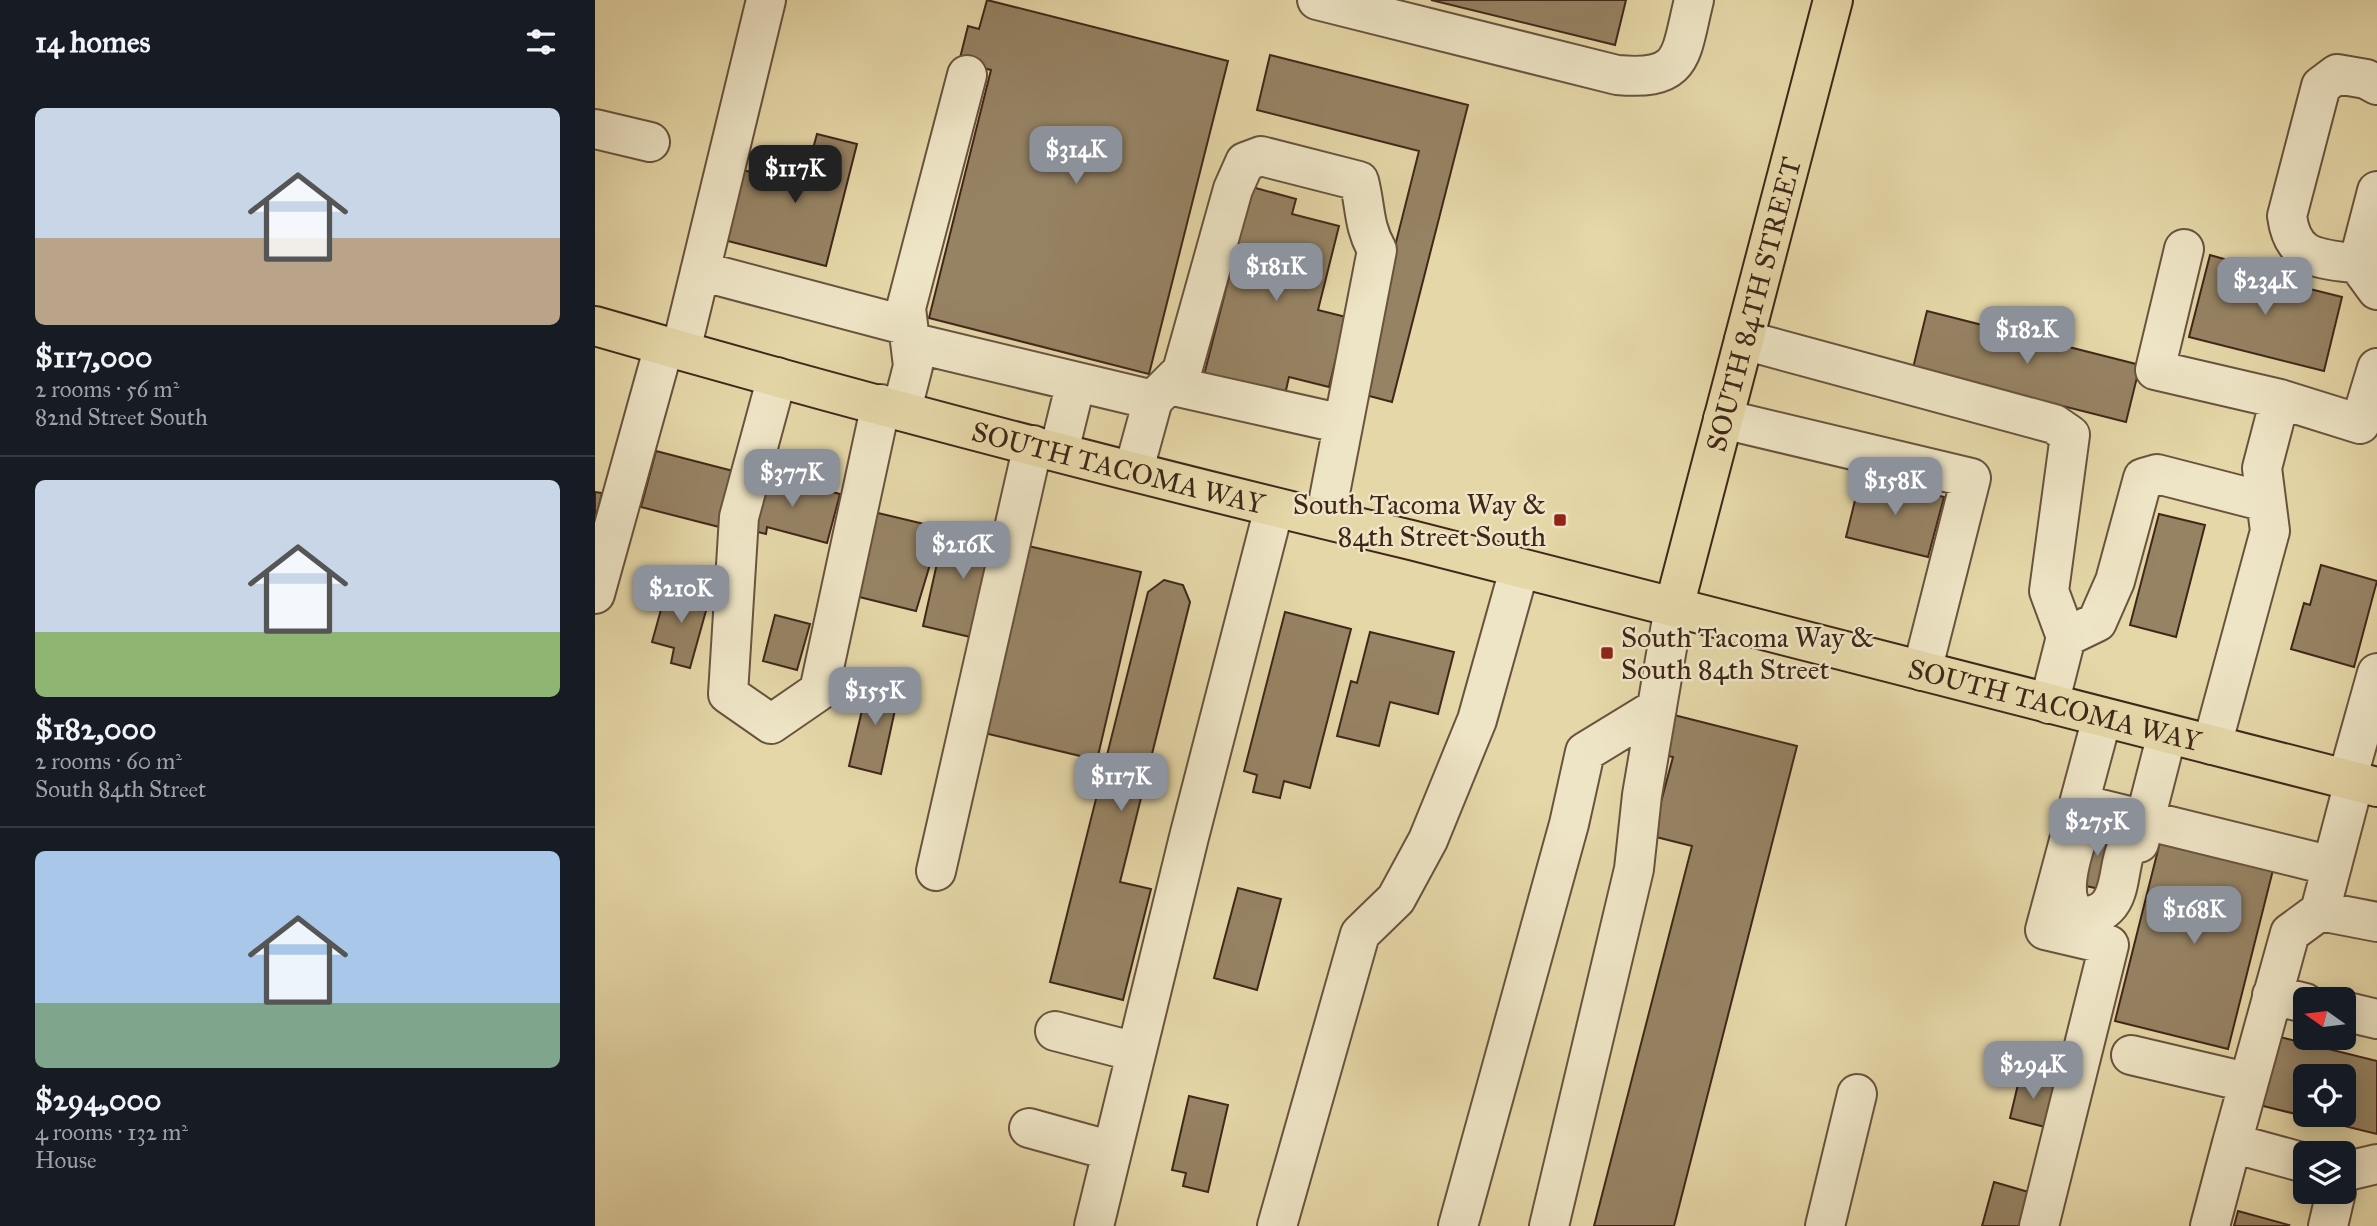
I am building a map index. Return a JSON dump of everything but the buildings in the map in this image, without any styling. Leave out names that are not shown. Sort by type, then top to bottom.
[{"type":"main road","name":"SOUTH 84TH STREET","points":[[1674,607],[1833,0]]},
{"type":"main road","name":"SOUTH TACOMA WAY","points":[[595,326],[777,377],[1274,508],[1674,607],[2359,783]]},
{"type":"street","points":[[595,594],[672,348],[700,271],[766,0]]},
{"type":"street","points":[[1317,0],[1617,75],[1647,78],[1666,73],[1680,55],[1694,0]]},
{"type":"street","points":[[2377,85],[2366,79],[2337,74],[2321,86],[2287,216],[2290,237],[2308,255],[2367,277],[2377,191]]},
{"type":"street","points":[[777,377],[739,517],[728,694],[771,724],[819,691],[891,407],[913,366],[906,308],[967,75]]},
{"type":"street","points":[[595,129],[649,142]]},
{"type":"street","points":[[1134,469],[1168,385],[1233,189],[1245,162],[1261,156],[1359,181],[1365,206],[1365,229],[1377,250],[1325,519]]},
{"type":"street","points":[[2184,248],[2155,370],[2280,399],[2360,424],[2377,368]]},
{"type":"street","points":[[700,271],[1076,382],[1168,385],[1343,424]]},
{"type":"street","points":[[1744,341],[2054,424],[2070,435],[2049,591],[2066,637],[2049,704]]},
{"type":"street","points":[[936,871],[1046,448],[1076,382]]},
{"type":"street","points":[[2212,745],[2270,531],[2262,468],[2280,399]]},
{"type":"street","points":[[1723,419],[1971,478],[1923,671]]},
{"type":"street","points":[[2066,637],[2097,622],[2115,581],[2143,478],[2157,474],[2266,502]]},
{"type":"street","points":[[1094,1226],[1274,508]]},
{"type":"street","points":[[1277,1226],[1360,934],[1396,899],[1428,840],[1477,720],[1520,569]]},
{"type":"street","points":[[1549,1226],[1634,869],[1642,795],[1674,607]]},
{"type":"street","points":[[2210,1226],[2246,1082],[2288,999],[2290,933],[2320,911],[2359,783],[2373,696]]},
{"type":"street","points":[[1458,1226],[1569,824],[1585,752],[1657,709]]},
{"type":"street","points":[[2102,718],[2045,930],[2109,945]]},
{"type":"street","points":[[2039,1226],[2109,945],[2120,923],[2167,734]]},
{"type":"street","points":[[2145,820],[2332,866]]},
{"type":"street","points":[[2320,911],[2377,922]]},
{"type":"street","points":[[2356,1015],[2377,1019]]},
{"type":"street","points":[[1055,1031],[1136,1052]]},
{"type":"street","points":[[2131,1055],[2246,1082]]},
{"type":"street","points":[[1825,1226],[1857,1094]]},
{"type":"street","points":[[1029,1128],[1112,1151]]},
{"type":"street","points":[[2232,1143],[2293,1160]]},
{"type":"street","points":[[2356,1169],[2377,1164]]},
{"type":"street","points":[[2327,1226],[2333,1204]]},
{"type":"place","name":"South Tacoma Way & 84th Street South","points":[[1560,520]]},
{"type":"place","name":"South Tacoma Way & South 84th Street","points":[[1607,653]]}]
